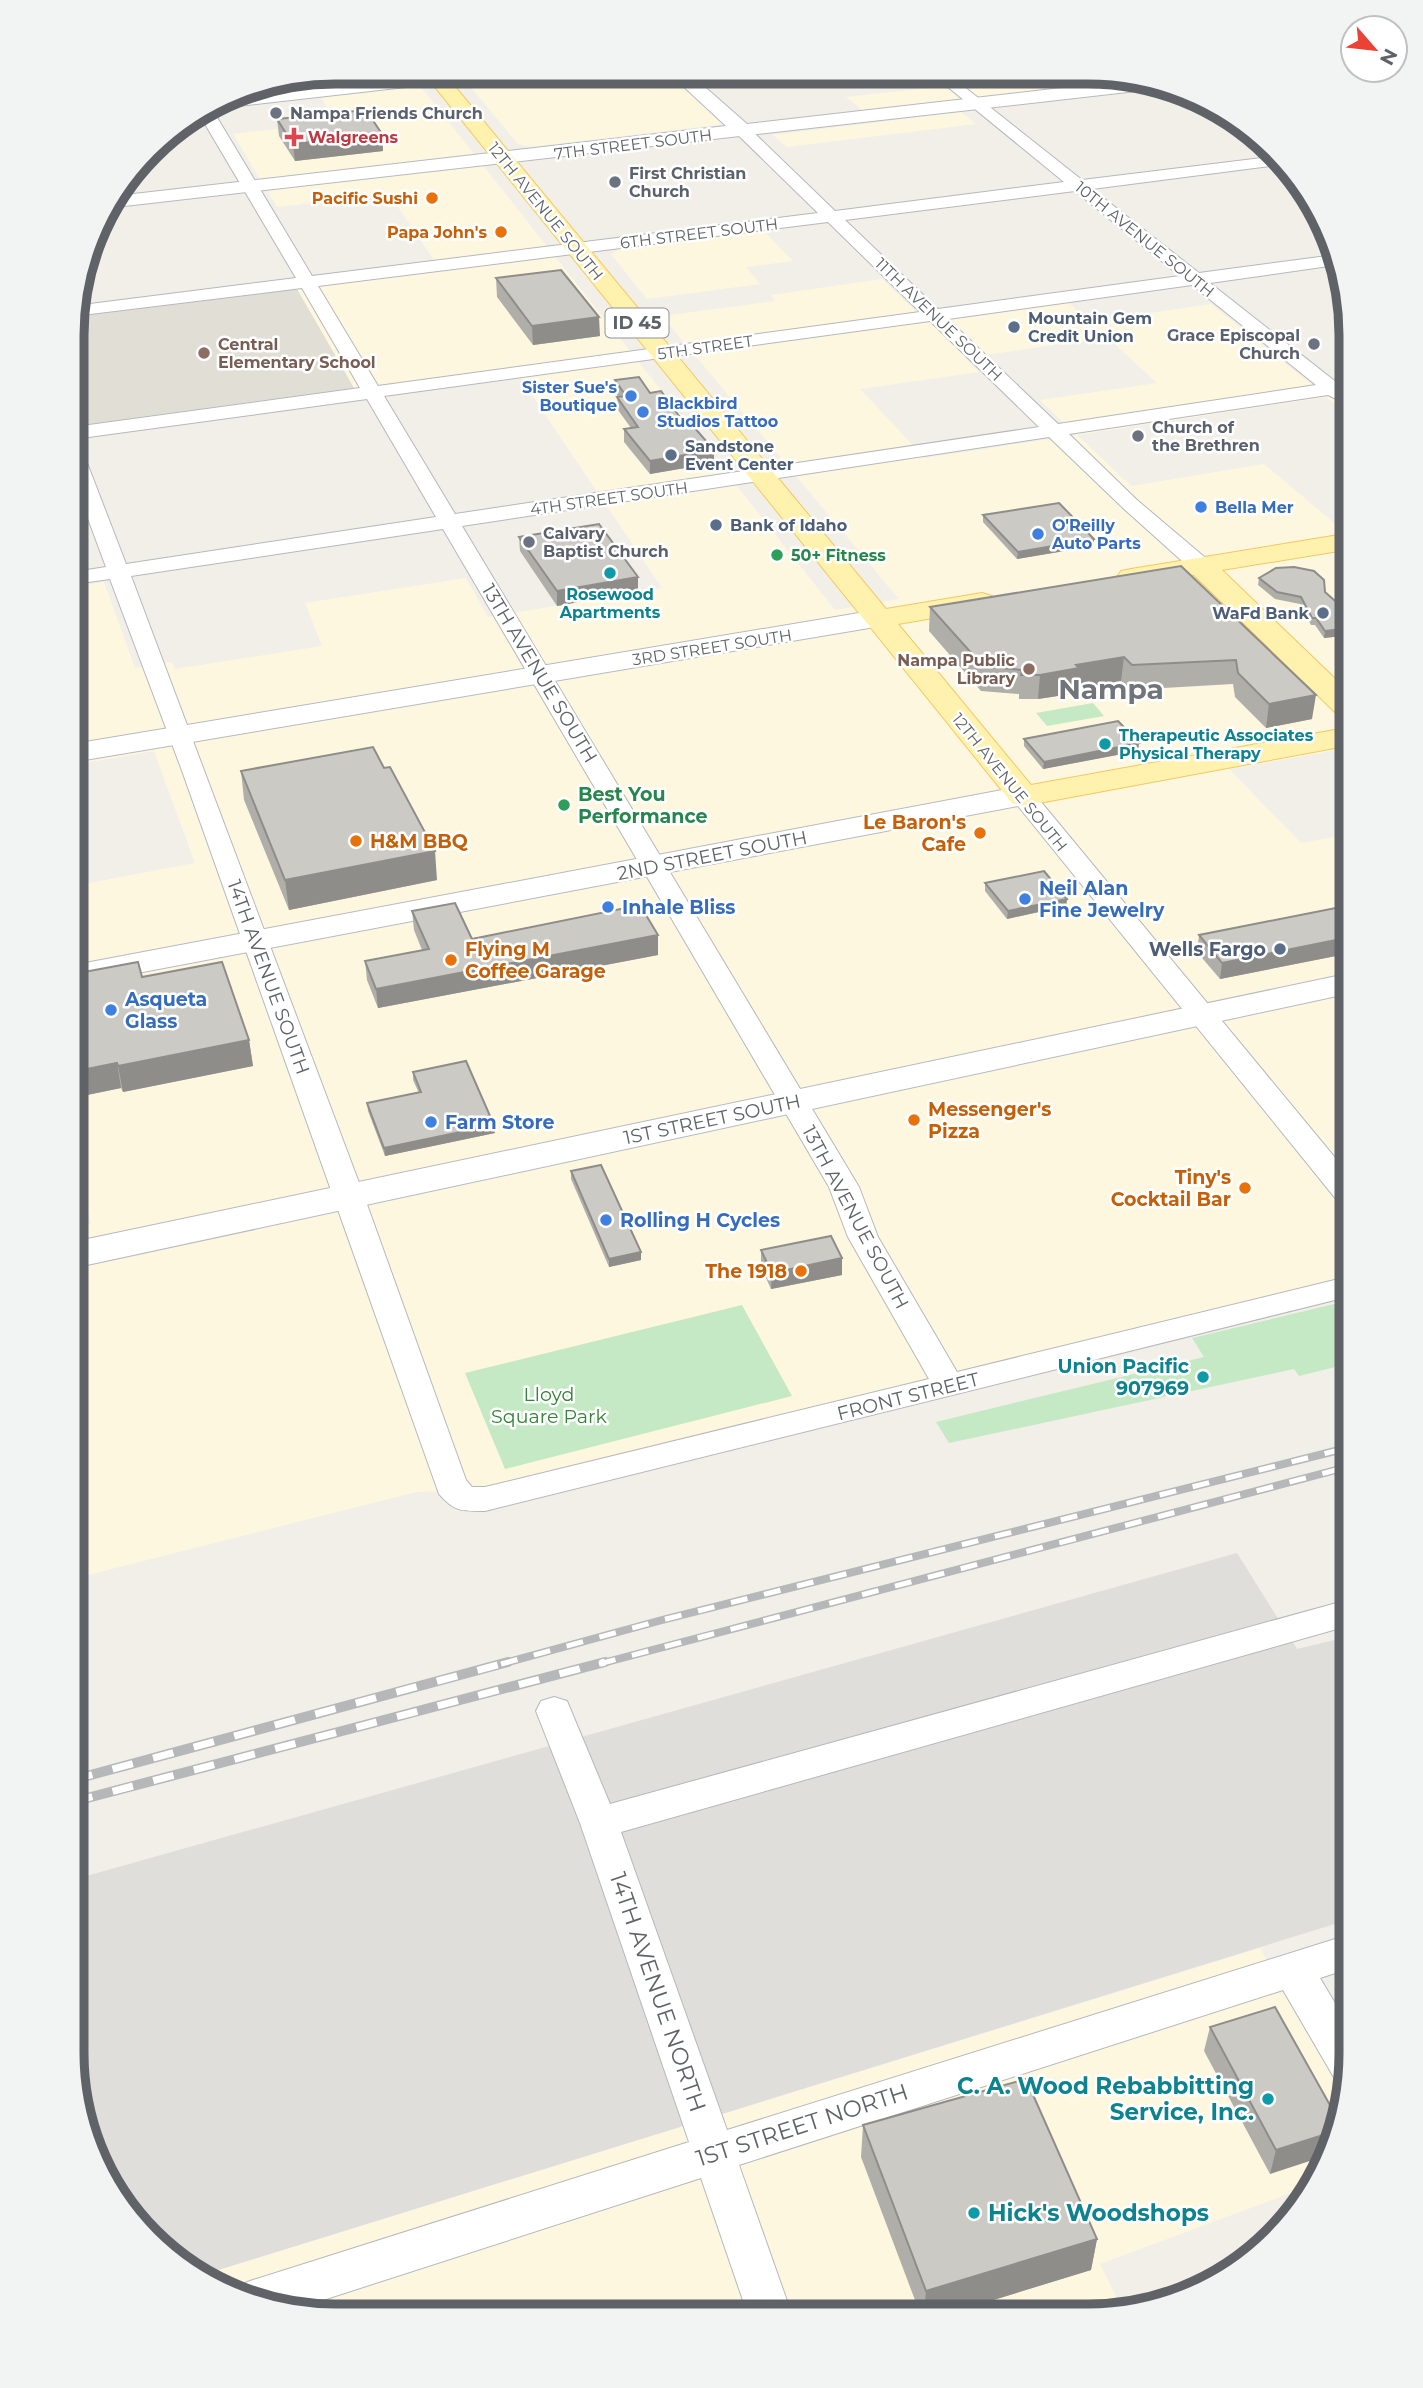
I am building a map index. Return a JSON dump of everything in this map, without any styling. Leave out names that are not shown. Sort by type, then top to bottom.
[{"type":"main road","name":"12TH AVENUE SOUTH","points":[[442,84],[1023,796]]},
{"type":"main road","name":"11TH AVENUE SOUTH","points":[[690,84],[743,131]]},
{"type":"main road","name":"7TH STREET SOUTH","points":[[123,201],[1123,86]]},
{"type":"main road","points":[[1100,582],[1339,543]]},
{"type":"main road","points":[[1200,565],[1339,699]]},
{"type":"main road","name":"3RD STREET SOUTH","points":[[84,751],[1013,596]]},
{"type":"main road","name":"2ND STREET SOUTH","points":[[84,973],[1339,738]]},
{"type":"main road","name":"1ST STREET SOUTH","points":[[84,1253],[1339,986]]},
{"type":"street","points":[[244,101],[375,84]]},
{"type":"street","name":"10TH AVENUE SOUTH","points":[[952,84],[1196,279],[1339,386]]},
{"type":"street","name":"13TH AVENUE SOUTH","points":[[210,118],[844,1187],[863,1237],[948,1386]]},
{"type":"street","name":"11TH AVENUE SOUTH","points":[[743,131],[1130,503],[1200,565]]},
{"type":"street","name":"6TH STREET SOUTH","points":[[86,310],[1269,162]]},
{"type":"street","name":"5TH STREET","points":[[84,432],[1328,261]]},
{"type":"street","name":"4TH STREET SOUTH","points":[[84,577],[1339,388]]},
{"type":"street","name":"14TH AVENUE SOUTH","points":[[84,482],[181,735],[451,1485],[463,1499]]},
{"type":"street","name":"12TH AVENUE SOUTH","points":[[1023,796],[1339,1182]]},
{"type":"street","name":"FRONT STREET","points":[[463,1499],[485,1499],[1339,1289]]},
{"type":"street","points":[[599,1823],[1339,1615]]},
{"type":"street","name":"14TH AVENUE NORTH","points":[[554,1711],[599,1823],[766,2304]]},
{"type":"street","name":"1ST STREET NORTH","points":[[271,2295],[1339,1954]]},
{"type":"street","points":[[1292,1968],[1339,2048]]},
{"type":"shaded area","points":[[419,84],[835,610],[899,599],[662,316],[775,301],[771,295],[882,279],[927,322],[1069,303],[1089,322],[1211,304],[1312,385],[1339,381],[1339,407],[1326,397],[1077,435],[1131,486],[1264,464],[1339,527],[1339,750],[1229,769],[1301,843],[1339,836],[1339,1280],[483,1490],[416,1492],[84,1576],[84,1226],[91,1224],[84,1193],[84,884],[195,863],[154,751],[84,763],[84,585],[104,582],[135,668],[172,662],[175,669],[322,646],[305,603],[466,578],[488,617],[662,588],[513,367],[354,388],[297,289],[441,270],[389,194],[277,207],[233,134],[336,122],[321,98],[277,103],[270,93],[302,86]],"holes":[[[1107,337],[1157,383],[1040,400],[1076,435],[925,458],[860,389],[979,372],[965,358]]]},
{"type":"shaded area","points":[[468,84],[683,84],[724,124],[530,147],[518,144]]},
{"type":"shaded area","points":[[965,84],[1072,86],[862,110],[846,97]]},
{"type":"shaded area","points":[[961,112],[976,124],[787,147],[773,135]]},
{"type":"shaded area","points":[[764,231],[793,261],[746,267],[760,284],[647,299],[611,254],[619,249]]},
{"type":"shaded area","name":"Central Elementary School","points":[[297,289],[354,388],[84,425],[85,316]]},
{"type":"shaded area","points":[[1237,1553],[1297,1649],[1339,1639],[1339,1923],[212,2272],[182,2252],[146,2218],[118,2179],[97,2134],[86,2086],[84,2053],[84,1877]]},
{"type":"shaded area","points":[[1260,1948],[1337,2083],[1326,2134],[1298,2190],[1100,2264],[1119,2302],[335,2304],[302,2302],[254,2291],[212,2272]]},
{"type":"green space","points":[[1093,703],[1104,716],[1047,726],[1036,713]]},
{"type":"green space","points":[[1339,1303],[1339,1366],[1299,1376],[1294,1369],[949,1443],[936,1422],[1204,1357],[1192,1338]]},
{"type":"green space","name":"Lloyd Square Park","points":[[742,1305],[792,1396],[505,1469],[465,1373]]},
{"type":"building","points":[[366,110],[382,134],[293,144],[277,119]]},
{"type":"building","points":[[561,270],[599,317],[532,326],[496,278]]},
{"type":"building","points":[[639,377],[650,393],[661,391],[682,420],[687,419],[714,450],[650,461],[624,429],[638,427],[617,397],[626,396],[615,380]]},
{"type":"building","name":"O'Reilly Auto Parts","points":[[1059,503],[1094,539],[1018,552],[983,515]]},
{"type":"building","points":[[599,524],[638,577],[557,591],[519,537]]},
{"type":"building","points":[[1181,566],[1316,695],[1269,704],[1238,673],[1236,660],[1132,665],[1124,657],[1076,665],[1079,668],[1040,675],[1021,675],[1022,670],[983,666],[930,607]]},
{"type":"building","name":"WaFd Bank","points":[[1294,567],[1314,571],[1324,580],[1325,592],[1339,604],[1339,629],[1325,631],[1316,618],[1312,618],[1301,597],[1277,592],[1259,578],[1276,568]]},
{"type":"building","points":[[1118,721],[1139,743],[1044,762],[1024,739]]},
{"type":"building","points":[[373,747],[384,768],[390,767],[435,851],[285,880],[241,771]]},
{"type":"building","name":"Neil Alan Fine Jewelry","points":[[1044,871],[1067,899],[1008,911],[985,883]]},
{"type":"building","points":[[455,903],[472,939],[640,905],[658,935],[376,989],[365,961],[429,949],[412,911]]},
{"type":"building","points":[[1339,907],[1339,939],[1222,963],[1199,935]]},
{"type":"building","points":[[138,962],[142,977],[222,962],[249,1040],[118,1066],[117,1063],[84,1070],[84,972]]},
{"type":"building","name":"Farm Store","points":[[466,1061],[494,1125],[384,1148],[367,1103],[421,1092],[413,1072]]},
{"type":"building","name":"Rolling H Cycles","points":[[601,1165],[641,1252],[609,1259],[571,1171]]},
{"type":"building","points":[[831,1236],[842,1258],[772,1273],[761,1250]]},
{"type":"building","name":"C. A. Wood Rebabbitting Service, Inc.","points":[[1275,2007],[1332,2109],[1326,2134],[1276,2150],[1210,2027]]},
{"type":"building","name":"Hick's Woodshops","points":[[1026,2079],[1097,2239],[926,2291],[863,2125]]},
{"type":"railway","points":[[501,1664],[662,1620],[1339,1450]]},
{"type":"railway","points":[[599,1664],[1339,1469]]},
{"type":"railway","points":[[84,1777],[508,1662]]},
{"type":"railway","points":[[84,1799],[605,1662]]},
{"type":"place","name":"Nampa Friends Church","points":[[276,113]]},
{"type":"place","name":"Walgreens","points":[[294,137]]},
{"type":"place","name":"First Christian Church","points":[[615,182]]},
{"type":"place","name":"Pacific Sushi","points":[[432,198]]},
{"type":"place","name":"Papa John's","points":[[501,232]]},
{"type":"place","name":"Mountain Gem Credit Union","points":[[1014,327]]},
{"type":"place","name":"Grace Episcopal Church","points":[[1314,344]]},
{"type":"place","name":"Central Elementary School","points":[[204,353]]},
{"type":"place","name":"Sister Sue's Boutique","points":[[631,396]]},
{"type":"place","name":"Blackbird Studios Tattoo","points":[[643,412]]},
{"type":"place","name":"Church of the Brethren","points":[[1138,436]]},
{"type":"place","name":"Sandstone Event Center","points":[[671,455]]},
{"type":"place","name":"Bella Mer","points":[[1201,507]]},
{"type":"place","name":"Bank of Idaho","points":[[716,525]]},
{"type":"place","name":"O'Reilly Auto Parts","points":[[1038,534]]},
{"type":"place","name":"Calvary Baptist Church","points":[[529,542]]},
{"type":"place","name":"50+ Fitness","points":[[777,555]]},
{"type":"place","name":"Rosewood Apartments","points":[[610,573]]},
{"type":"place","name":"WaFd Bank","points":[[1323,613]]},
{"type":"place","name":"Nampa Public Library","points":[[1029,669]]},
{"type":"place","name":"Therapeutic Associates Physical Therapy","points":[[1105,744]]},
{"type":"place","name":"Best You Performance","points":[[564,805]]},
{"type":"place","name":"Le Baron's Cafe","points":[[980,833]]},
{"type":"place","name":"H&M BBQ","points":[[356,841]]},
{"type":"place","name":"Neil Alan Fine Jewelry","points":[[1025,899]]},
{"type":"place","name":"Inhale Bliss","points":[[608,907]]},
{"type":"place","name":"Wells Fargo","points":[[1280,949]]},
{"type":"place","name":"Flying M Coffee Garage","points":[[451,960]]},
{"type":"place","name":"Asqueta Glass","points":[[111,1010]]},
{"type":"place","name":"Messenger's Pizza","points":[[914,1120]]},
{"type":"place","name":"Farm Store","points":[[431,1122]]},
{"type":"place","name":"Tiny's Cocktail Bar","points":[[1245,1188]]},
{"type":"place","name":"Rolling H Cycles","points":[[606,1220]]},
{"type":"place","name":"The 1918","points":[[801,1271]]},
{"type":"place","name":"Union Pacific 907969","points":[[1203,1377]]},
{"type":"place","name":"C. A. Wood Rebabbitting Service, Inc.","points":[[1268,2099]]},
{"type":"place","name":"Hick's Woodshops","points":[[974,2213]]},
{"type":"district","name":"Nampa","points":[[1111,689]]}]
